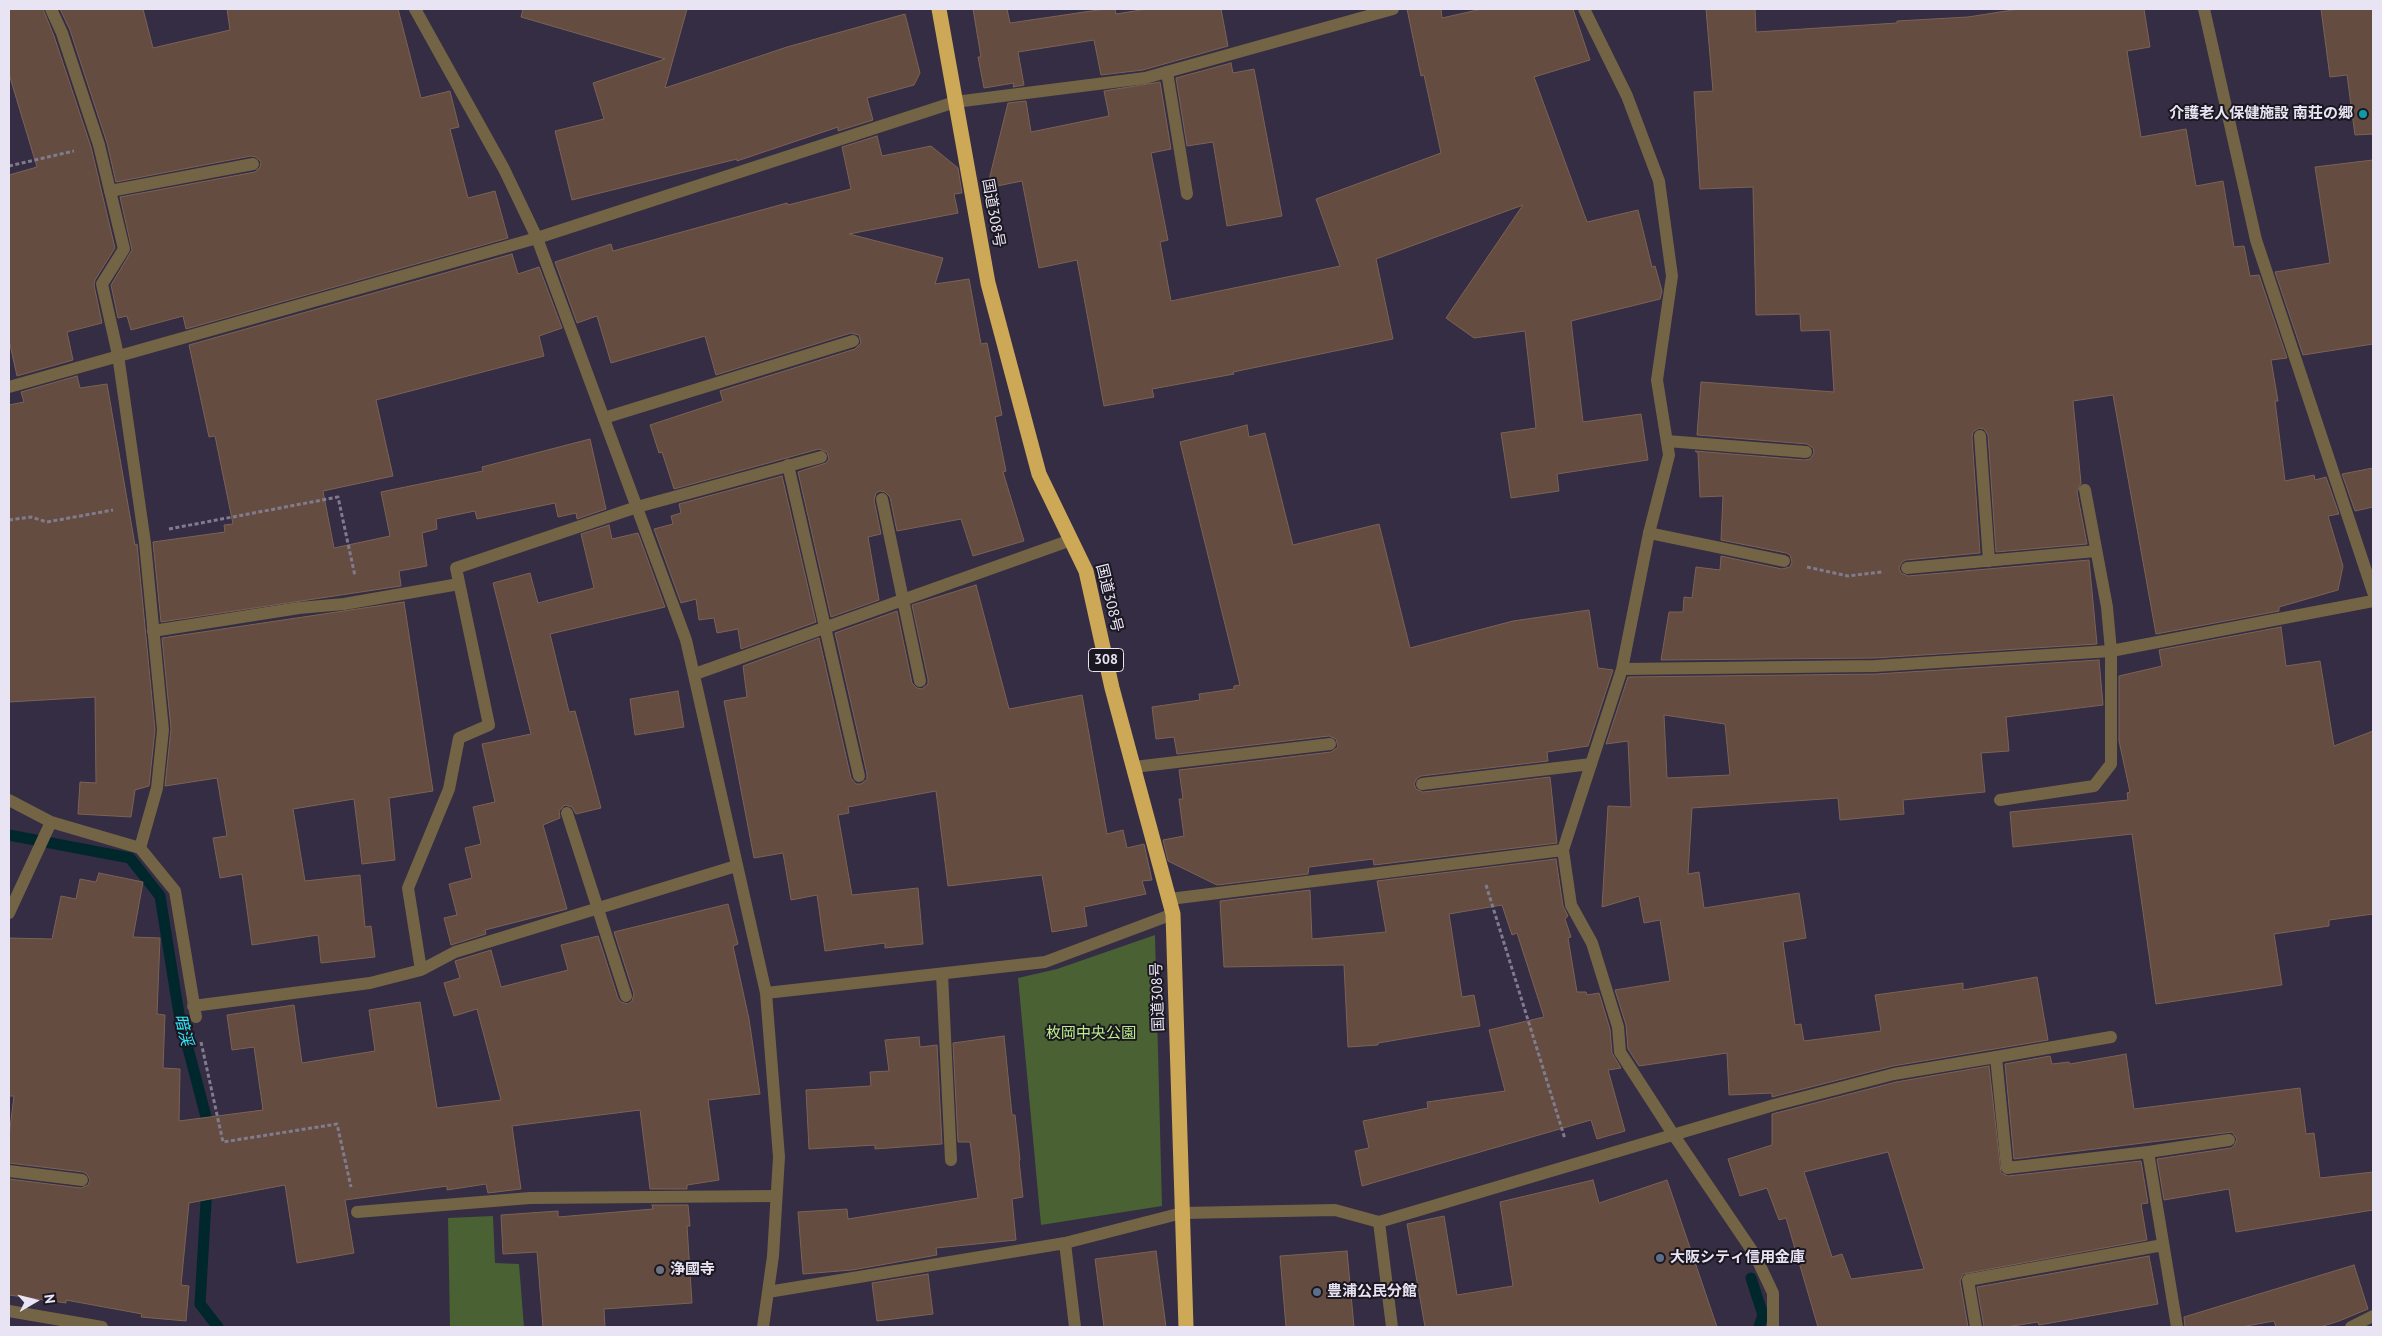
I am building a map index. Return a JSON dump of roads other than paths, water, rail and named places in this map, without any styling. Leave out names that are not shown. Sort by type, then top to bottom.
[{"type":"highway","name":"国道308号","points":[[939,9],[988,283],[1039,474],[1086,571],[1112,688],[1171,907],[1186,1327]]},
{"type":"street","points":[[51,9],[62,33],[99,145],[124,249],[102,284],[118,355],[144,534],[163,730],[157,788],[140,848]]},
{"type":"street","points":[[416,9],[504,168],[537,238],[686,640],[695,674],[736,866],[766,993],[779,1157],[773,1256],[763,1327]]},
{"type":"street","points":[[9,387],[537,238],[956,102],[1146,78],[1393,9]]},
{"type":"street","points":[[1584,9],[1627,96],[1659,181],[1672,276],[1657,380],[1669,455],[1649,533],[1622,669],[1563,850],[1571,905],[1592,943],[1618,1027],[1620,1052],[1672,1134],[1755,1255],[1773,1294],[1772,1327]]},
{"type":"street","points":[[2204,9],[2256,240],[2373,592]]},
{"type":"street","points":[[1167,72],[1187,194]]},
{"type":"street","points":[[110,191],[253,164]]},
{"type":"street","points":[[604,418],[854,341]]},
{"type":"street","points":[[1980,436],[1989,561]]},
{"type":"street","points":[[1667,441],[1806,452]]},
{"type":"street","points":[[421,970],[408,888],[449,789],[459,738],[488,725],[456,568],[637,507],[821,457]]},
{"type":"street","points":[[788,465],[858,776]]},
{"type":"street","points":[[2000,800],[2094,786],[2111,764],[2111,651],[2107,607],[2085,490]]},
{"type":"street","points":[[882,499],[920,681]]},
{"type":"street","points":[[1649,533],[1784,561]]},
{"type":"street","points":[[695,674],[1071,540]]},
{"type":"street","points":[[1907,568],[2096,551]]},
{"type":"street","points":[[153,631],[299,608],[360,602],[459,584]]},
{"type":"street","points":[[1622,669],[1875,666],[2111,651],[2373,601]]},
{"type":"street","points":[[1134,766],[1330,744]]},
{"type":"street","points":[[1422,784],[1591,764]]},
{"type":"street","points":[[9,800],[51,823],[140,848],[175,891],[195,1011],[370,983],[421,970],[455,952],[736,866]]},
{"type":"street","points":[[567,813],[626,996]]},
{"type":"street","points":[[9,913],[51,823]]},
{"type":"street","points":[[766,993],[1045,962],[1171,907],[1563,850]]},
{"type":"street","points":[[942,974],[951,1160]]},
{"type":"street","points":[[768,1292],[1065,1243],[1182,1213],[1336,1210],[1379,1222],[1672,1134],[1894,1074],[2111,1037]]},
{"type":"street","points":[[1996,1057],[2007,1168],[2148,1152],[2229,1140]]},
{"type":"street","points":[[2148,1152],[2177,1327]]},
{"type":"street","points":[[9,1171],[82,1180]]},
{"type":"street","points":[[357,1212],[530,1198],[776,1196]]},
{"type":"street","points":[[1379,1222],[1392,1327]]},
{"type":"street","points":[[1065,1243],[1075,1327]]},
{"type":"street","points":[[1976,1327],[1968,1280],[2163,1245]]},
{"type":"street","points":[[9,1311],[102,1327]]},
{"type":"street","points":[[2351,1327],[2373,1316]]},
{"type":"waterway","name":"暗渓","points":[[9,835],[130,858],[160,896],[179,1014],[210,1132]]},
{"type":"waterway","name":"暗渓","points":[[207,1185],[200,1304],[218,1327]]},
{"type":"waterway","points":[[1751,1278],[1763,1315],[1759,1327]]},
{"type":"place","name":"介護老人保健施設 南荘の郷","points":[[2363,114]]},
{"type":"place","name":"大阪シティ信用金庫","points":[[1660,1258]]},
{"type":"place","name":"浄國寺","points":[[660,1270]]},
{"type":"place","name":"豊浦公民分館","points":[[1317,1292]]},
{"type":"park label","name":"枚岡中央公園","points":[[1091,1034]]}]
